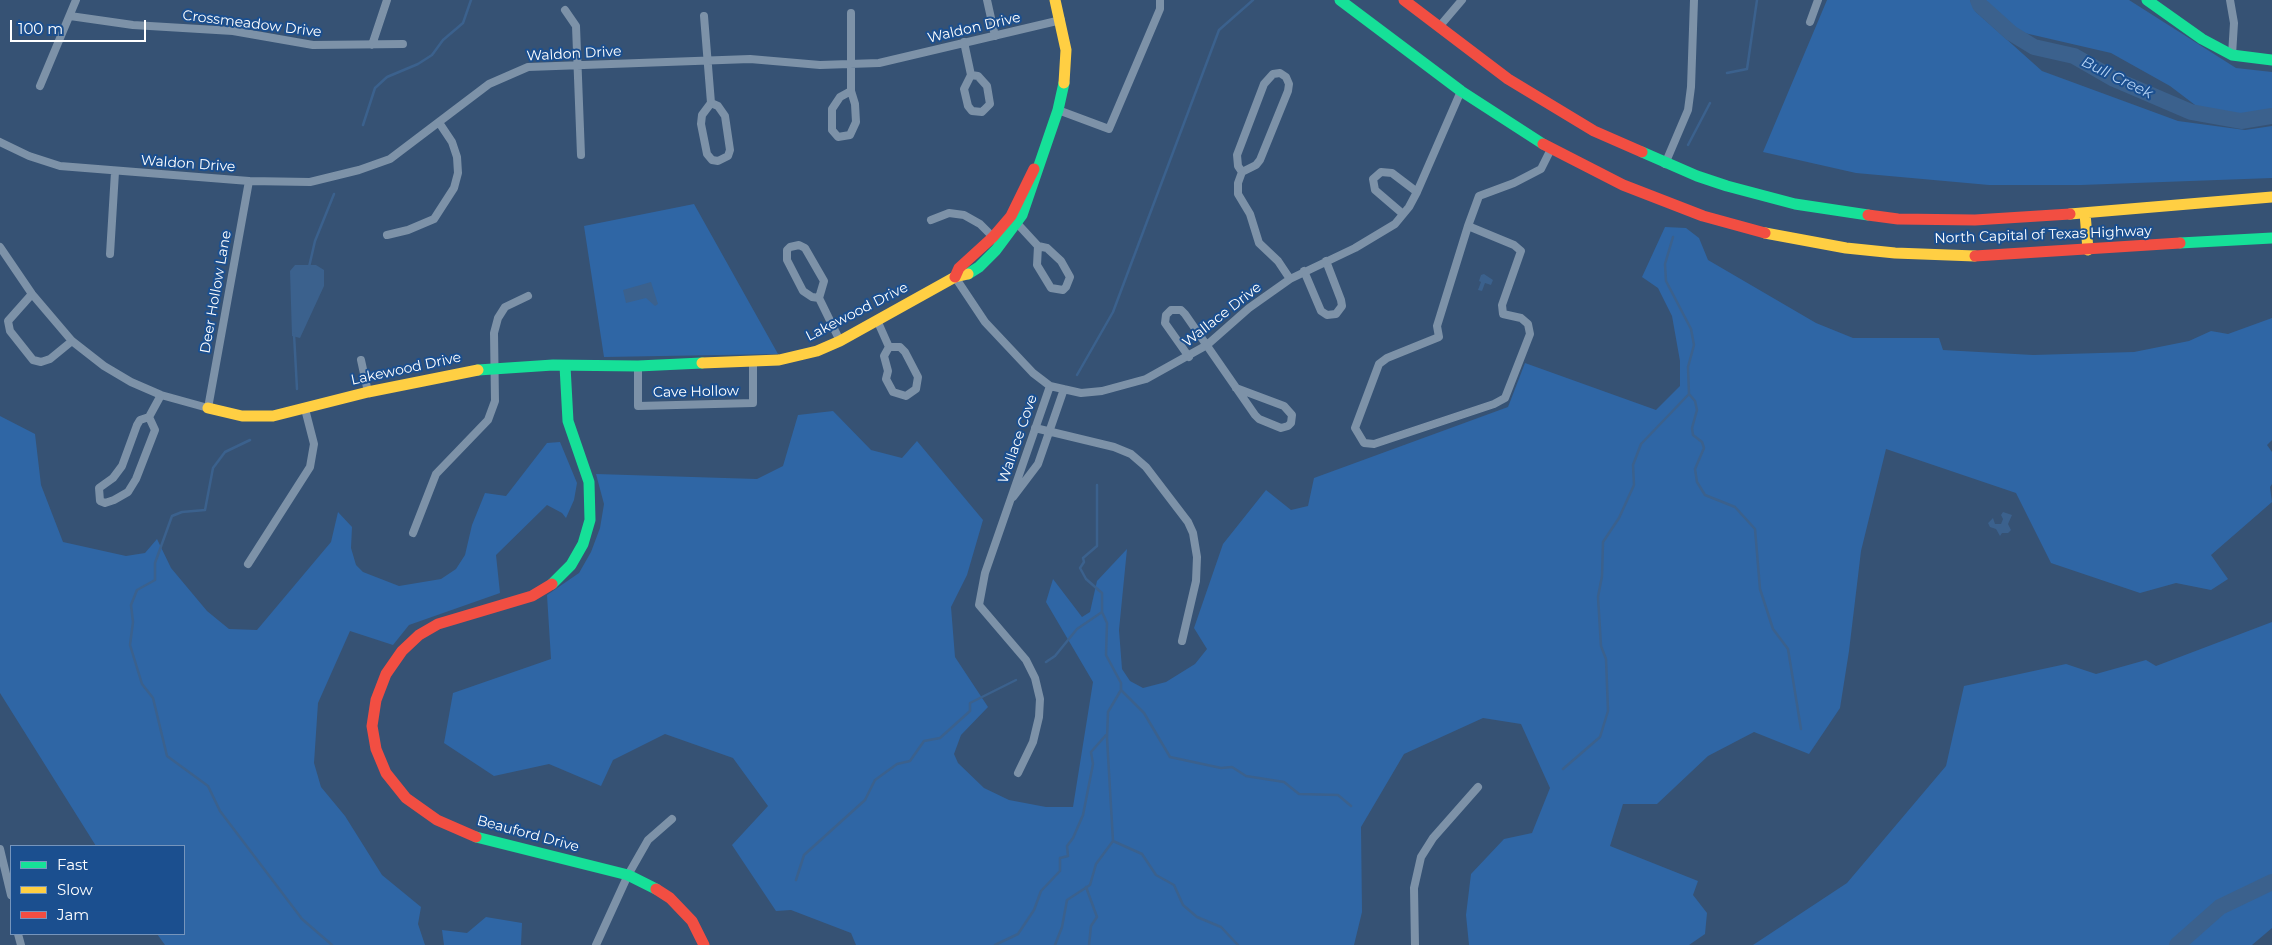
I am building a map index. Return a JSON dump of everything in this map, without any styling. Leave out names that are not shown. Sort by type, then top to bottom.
[{"type":"main road","name":"Lakewood Drive","points":[[208,408],[242,416],[273,416],[438,376],[494,369],[753,362],[795,358],[840,341],[955,278],[964,276],[979,267],[1029,199],[1058,110],[1065,79],[1066,60],[1061,20],[1055,0]]},
{"type":"main road","name":"North Capital of Texas Highway","points":[[1340,0],[1461,91],[1551,149],[1623,185],[1678,207],[1779,237],[1885,252],[1944,255],[2088,250],[2272,238]]},
{"type":"main road","name":"North Capital of Texas Highway","points":[[1404,0],[1508,79],[1594,131],[1666,164],[1727,186],[1765,197],[1864,215],[1898,219],[1974,220],[2085,213],[2272,197]]},
{"type":"main road","points":[[2147,0],[2202,39],[2232,55],[2272,60]]},
{"type":"main road","points":[[2085,213],[2088,250]]},
{"type":"main road","name":"Beauford Drive","points":[[565,366],[568,421],[589,482],[591,499],[590,520],[583,544],[571,565],[556,581],[532,596],[438,624],[419,635],[402,651],[386,674],[376,700],[372,726],[376,749],[386,773],[406,798],[437,820],[479,838],[628,875],[644,881],[670,898],[692,921],[704,945]]},
{"type":"street","points":[[40,86],[76,0]]},
{"type":"street","points":[[372,45],[387,0]]},
{"type":"street","points":[[987,0],[995,36]]},
{"type":"street","points":[[1058,110],[1109,129],[1160,9],[1160,0]]},
{"type":"street","points":[[1439,27],[1462,0]]},
{"type":"street","points":[[1666,164],[1688,110],[1691,87],[1694,0]]},
{"type":"street","points":[[1810,22],[1818,0]]},
{"type":"street","points":[[2230,0],[2234,23],[2232,55]]},
{"type":"street","points":[[565,10],[576,26],[581,155]]},
{"type":"street","points":[[851,13],[851,91],[855,104],[854,130],[850,135],[838,137],[832,130],[832,109],[840,97],[851,91]]},
{"type":"street","name":"Crossmeadow Drive","points":[[70,16],[133,25],[233,31],[313,45],[402,44]]},
{"type":"street","points":[[704,16],[711,103],[702,115],[701,124],[707,154],[718,161],[728,156],[730,150],[725,116],[718,106],[711,103]]},
{"type":"street","name":"Waldon Drive","points":[[0,142],[29,156],[60,166],[115,172],[249,181],[310,182],[359,170],[390,159],[440,124],[489,84],[512,72],[528,68],[750,59],[851,65],[896,60],[1061,20]]},
{"type":"street","points":[[964,42],[972,75],[964,89],[968,106],[972,111],[982,112],[990,104],[987,86],[978,76],[972,75]]},
{"type":"street","points":[[1242,172],[1238,166],[1236,155],[1264,84],[1274,74],[1280,73],[1286,77],[1289,84],[1288,91],[1260,160],[1256,165],[1242,172],[1238,183],[1238,194],[1250,214],[1259,243],[1278,261],[1290,279]]},
{"type":"street","name":"Wallace Drive","points":[[955,278],[985,322],[1033,374],[1050,386],[1081,393],[1124,386],[1146,380],[1207,345],[1249,308],[1290,279],[1377,237],[1395,224],[1417,192],[1461,91]]},
{"type":"street","points":[[387,235],[408,230],[434,220],[454,188],[458,173],[457,158],[452,142],[440,124]]},
{"type":"street","points":[[1468,226],[1514,245],[1521,251],[1502,306],[1503,314],[1521,318],[1528,324],[1530,334],[1505,398],[1494,404],[1374,444],[1364,443],[1355,428],[1379,364],[1387,358],[1439,337],[1438,326],[1468,226],[1479,196],[1514,183],[1541,168],[1551,149]]},
{"type":"street","points":[[110,254],[115,172]]},
{"type":"street","points":[[1403,214],[1375,190],[1373,179],[1381,172],[1392,173],[1417,192]]},
{"type":"street","name":"Deer Hollow Lane","points":[[208,408],[249,181]]},
{"type":"street","points":[[931,220],[949,213],[964,215],[980,224],[997,241]]},
{"type":"street","points":[[1014,220],[1038,246],[1047,248],[1061,261],[1069,274],[1069,282],[1062,290],[1051,288],[1037,265],[1038,246]]},
{"type":"street","points":[[819,298],[812,297],[803,291],[787,260],[787,250],[790,247],[794,245],[805,248],[824,281],[819,298],[840,341]]},
{"type":"street","name":"Lakewood Drive","points":[[0,247],[32,294],[72,341],[104,366],[131,382],[161,395],[208,408]]},
{"type":"street","points":[[1304,271],[1321,311],[1326,315],[1336,314],[1342,306],[1341,300],[1326,261]]},
{"type":"street","points":[[32,294],[8,321],[10,330],[33,360],[41,362],[50,359],[72,341]]},
{"type":"street","points":[[413,533],[436,474],[488,420],[495,400],[494,333],[498,318],[505,307],[528,296]]},
{"type":"street","points":[[1189,357],[1165,323],[1166,315],[1171,310],[1181,310],[1185,314],[1236,388],[1259,420],[1281,428],[1291,423],[1292,415],[1284,406],[1236,388]]},
{"type":"street","points":[[877,320],[889,347]]},
{"type":"street","points":[[889,347],[900,347],[905,352],[918,377],[916,389],[906,396],[893,392],[886,379],[888,371],[884,356],[889,347]]},
{"type":"street","points":[[361,360],[368,392]]},
{"type":"street","name":"Cave Hollow","points":[[638,366],[638,406],[753,403],[753,362]]},
{"type":"street","name":"Wallace Cove","points":[[1018,773],[1033,742],[1039,717],[1040,699],[1035,678],[1026,660],[979,605],[985,573],[1050,386]]},
{"type":"street","name":"Wallace Cove","points":[[1010,500],[1038,464],[1064,389]]},
{"type":"street","points":[[149,417],[154,430],[136,479],[128,492],[105,503],[100,501],[99,488],[114,478],[122,466],[140,420],[149,417],[161,395]]},
{"type":"street","points":[[248,564],[310,468],[314,444],[305,409]]},
{"type":"street","points":[[1035,428],[1114,446],[1131,454],[1146,467],[1188,522],[1193,533],[1197,557],[1196,581],[1182,641]]},
{"type":"street","points":[[1415,945],[1414,888],[1421,857],[1432,838],[1478,787]]},
{"type":"street","points":[[596,945],[628,875],[648,840],[672,819]]},
{"type":"street","points":[[0,849],[10,891]]},
{"type":"shaded area","points":[[1827,0],[1970,0],[1976,12],[2042,71],[2178,121],[2245,130],[2272,126],[2272,178],[2081,185],[1989,185],[1856,173],[1763,152]]},
{"type":"shaded area","points":[[1979,0],[2129,0],[2236,68],[2272,72],[2272,112],[2248,115],[2203,111],[2170,86],[2111,53],[2016,31]]},
{"type":"shaded area","points":[[694,204],[778,354],[604,357],[584,226]]},
{"type":"shaded area","points":[[1665,227],[1686,228],[1699,238],[1708,260],[1816,323],[1853,338],[1939,338],[1943,350],[2033,355],[2134,352],[2189,341],[2211,331],[2228,334],[2272,318],[2272,440],[2267,445],[2272,452],[2272,484],[2270,487],[2272,502],[2211,555],[2228,579],[2211,590],[2176,583],[2140,593],[2051,563],[2016,493],[1886,449],[1861,551],[1840,708],[1809,754],[1754,732],[1708,756],[1657,804],[1623,804],[1610,846],[1698,881],[1693,895],[1707,913],[1705,934],[1689,945],[1469,945],[1466,915],[1471,874],[1504,839],[1532,833],[1550,788],[1521,724],[1483,718],[1404,754],[1361,827],[1362,912],[1354,945],[856,945],[851,933],[791,910],[776,911],[732,845],[768,806],[733,758],[665,734],[613,760],[601,786],[549,764],[494,776],[444,743],[453,693],[551,659],[547,595],[579,573],[591,552],[600,528],[604,504],[596,474],[757,479],[783,466],[798,415],[833,411],[871,450],[902,458],[917,441],[983,520],[967,575],[951,607],[955,657],[988,707],[961,735],[954,754],[958,763],[984,788],[1009,800],[1046,807],[1073,807],[1093,682],[1046,602],[1053,579],[1082,617],[1090,612],[1097,581],[1127,549],[1119,630],[1122,669],[1130,681],[1143,688],[1166,682],[1195,664],[1207,649],[1194,628],[1223,544],[1266,490],[1291,510],[1308,506],[1314,478],[1508,407],[1525,363],[1656,410],[1680,386],[1680,361],[1672,316],[1658,288],[1642,277]]},
{"type":"shaded area","points":[[295,265],[316,265],[324,270],[324,286],[300,338],[292,336],[290,271]]},
{"type":"shaded area","points":[[1484,274],[1493,280],[1491,285],[1485,283],[1482,291],[1478,290],[1481,282],[1479,281],[1481,275]]},
{"type":"shaded area","points":[[651,282],[658,304],[655,306],[646,298],[626,303],[623,290]]},
{"type":"shaded area","points":[[0,416],[35,434],[41,485],[63,542],[126,556],[145,553],[157,539],[171,568],[207,611],[229,629],[257,630],[331,542],[338,512],[352,527],[351,548],[356,565],[363,572],[399,586],[441,579],[456,569],[465,555],[472,525],[485,493],[506,496],[547,443],[560,442],[577,483],[574,500],[566,518],[562,513],[547,505],[496,555],[500,593],[409,625],[393,645],[350,631],[318,703],[314,763],[321,787],[345,816],[382,875],[421,907],[418,924],[425,945],[165,945],[158,935],[185,935],[185,845],[95,845],[0,693]]},
{"type":"shaded area","points":[[2003,512],[2012,515],[2008,524],[2011,530],[2008,533],[2002,533],[2000,536],[1996,529],[1990,527],[1988,523],[1993,518],[1995,524],[2001,524]]},
{"type":"shaded area","points":[[2272,622],[2272,928],[2252,945],[1753,945],[1847,883],[1946,766],[1964,686],[2066,664],[2096,674],[2146,660],[2156,666]]},
{"type":"shaded area","points":[[486,917],[522,923],[521,945],[444,945],[442,930],[467,933]]},
{"type":"waterway","points":[[363,125],[375,88],[387,77],[418,64],[432,55],[443,40],[463,23],[471,0]]},
{"type":"waterway","points":[[1077,375],[1113,312],[1219,30],[1253,0]]},
{"type":"waterway","points":[[1727,73],[1747,69],[1757,0]]},
{"type":"waterway","name":"Bull Creek","points":[[1978,0],[1980,5],[2011,33],[2034,47],[2074,56],[2114,79],[2191,112],[2241,121],[2272,116]]},
{"type":"waterway","points":[[1688,145],[1710,103]]},
{"type":"waterway","points":[[309,267],[315,241],[334,194]]},
{"type":"waterway","points":[[1563,769],[1600,737],[1608,711],[1606,659],[1601,646],[1598,597],[1602,576],[1603,542],[1619,518],[1634,485],[1633,465],[1641,444],[1689,394],[1688,367],[1694,345],[1691,329],[1666,281],[1665,264],[1673,237]]},
{"type":"waterway","points":[[294,334],[297,389]]},
{"type":"waterway","points":[[1689,394],[1695,401],[1697,410],[1692,428],[1693,435],[1702,442],[1704,448],[1695,469],[1697,482],[1705,495],[1735,507],[1755,529],[1760,589],[1773,629],[1788,649],[1801,729]]},
{"type":"waterway","points":[[250,440],[225,452],[213,468],[205,510],[182,512],[172,516],[155,563],[155,580],[137,590],[131,605],[133,622],[130,645],[142,684],[153,698],[167,756],[208,786],[220,811],[302,919],[332,945]]},
{"type":"waterway","points":[[1055,945],[1062,927],[1067,900],[1090,885],[1096,864],[1113,841],[1107,738],[1108,712],[1121,690],[1121,683],[1106,655],[1107,623],[1102,612],[1102,593],[1086,579],[1080,568],[1084,562],[1083,558],[1097,546],[1097,485]]},
{"type":"waterway","points":[[1046,662],[1055,656],[1077,629],[1102,612]]},
{"type":"waterway","points":[[796,880],[804,855],[865,800],[875,780],[897,764],[910,761],[924,741],[940,738],[970,711],[970,703],[1016,680]]},
{"type":"waterway","points":[[1121,690],[1144,713],[1170,757],[1221,768],[1232,767],[1246,776],[1284,782],[1299,794],[1338,795],[1351,806]]},
{"type":"waterway","points":[[995,945],[1018,934],[1034,910],[1041,891],[1060,871],[1060,858],[1068,856],[1067,846],[1073,838],[1083,815],[1093,764],[1091,752],[1106,735]]},
{"type":"waterway","points":[[1113,841],[1142,854],[1156,875],[1174,885],[1183,905],[1197,917],[1221,927],[1238,945]]},
{"type":"waterway","points":[[2177,945],[2220,907],[2272,882]]},
{"type":"waterway","points":[[1086,887],[1097,917],[1091,926],[1089,945]]},
{"type":"traffic: fast","points":[[1340,0],[1461,91],[1543,144]]},
{"type":"traffic: fast","points":[[2147,0],[2202,39],[2232,55],[2272,60]]},
{"type":"traffic: fast","points":[[968,274],[979,267],[996,250],[1022,215],[1058,110],[1064,83]]},
{"type":"traffic: fast","points":[[1642,152],[1697,176],[1727,186],[1795,204],[1868,215]]},
{"type":"traffic: fast","points":[[2180,243],[2272,238]]},
{"type":"traffic: fast","points":[[478,370],[553,365],[638,366],[702,363]]},
{"type":"traffic: fast","points":[[552,584],[571,565],[583,544],[590,520],[589,482],[568,421],[565,366]]},
{"type":"traffic: fast","points":[[476,837],[628,875],[656,889]]},
{"type":"traffic: slow","points":[[1055,0],[1066,50],[1064,83]]},
{"type":"traffic: slow","points":[[2070,214],[2272,197]]},
{"type":"traffic: slow","points":[[2085,213],[2088,250]]},
{"type":"traffic: slow","points":[[1765,233],[1846,248],[1895,253],[1975,256]]},
{"type":"traffic: slow","points":[[702,363],[779,360],[817,351],[840,341],[955,277],[968,274]]},
{"type":"traffic: slow","points":[[208,408],[242,416],[273,416],[368,392],[478,370]]},
{"type":"traffic: jam","points":[[1404,0],[1508,79],[1594,131],[1642,152]]},
{"type":"traffic: jam","points":[[1543,144],[1623,185],[1703,216],[1765,233]]},
{"type":"traffic: jam","points":[[955,277],[959,268],[993,237],[1011,216],[1034,169]]},
{"type":"traffic: jam","points":[[1868,215],[1898,219],[1975,220],[2070,214]]},
{"type":"traffic: jam","points":[[1975,256],[2180,243]]},
{"type":"traffic: jam","points":[[476,837],[437,820],[406,798],[386,773],[376,749],[372,726],[376,700],[386,674],[402,651],[419,635],[438,624],[532,596],[552,584]]},
{"type":"traffic: jam","points":[[656,889],[670,898],[692,921],[704,945]]}]
